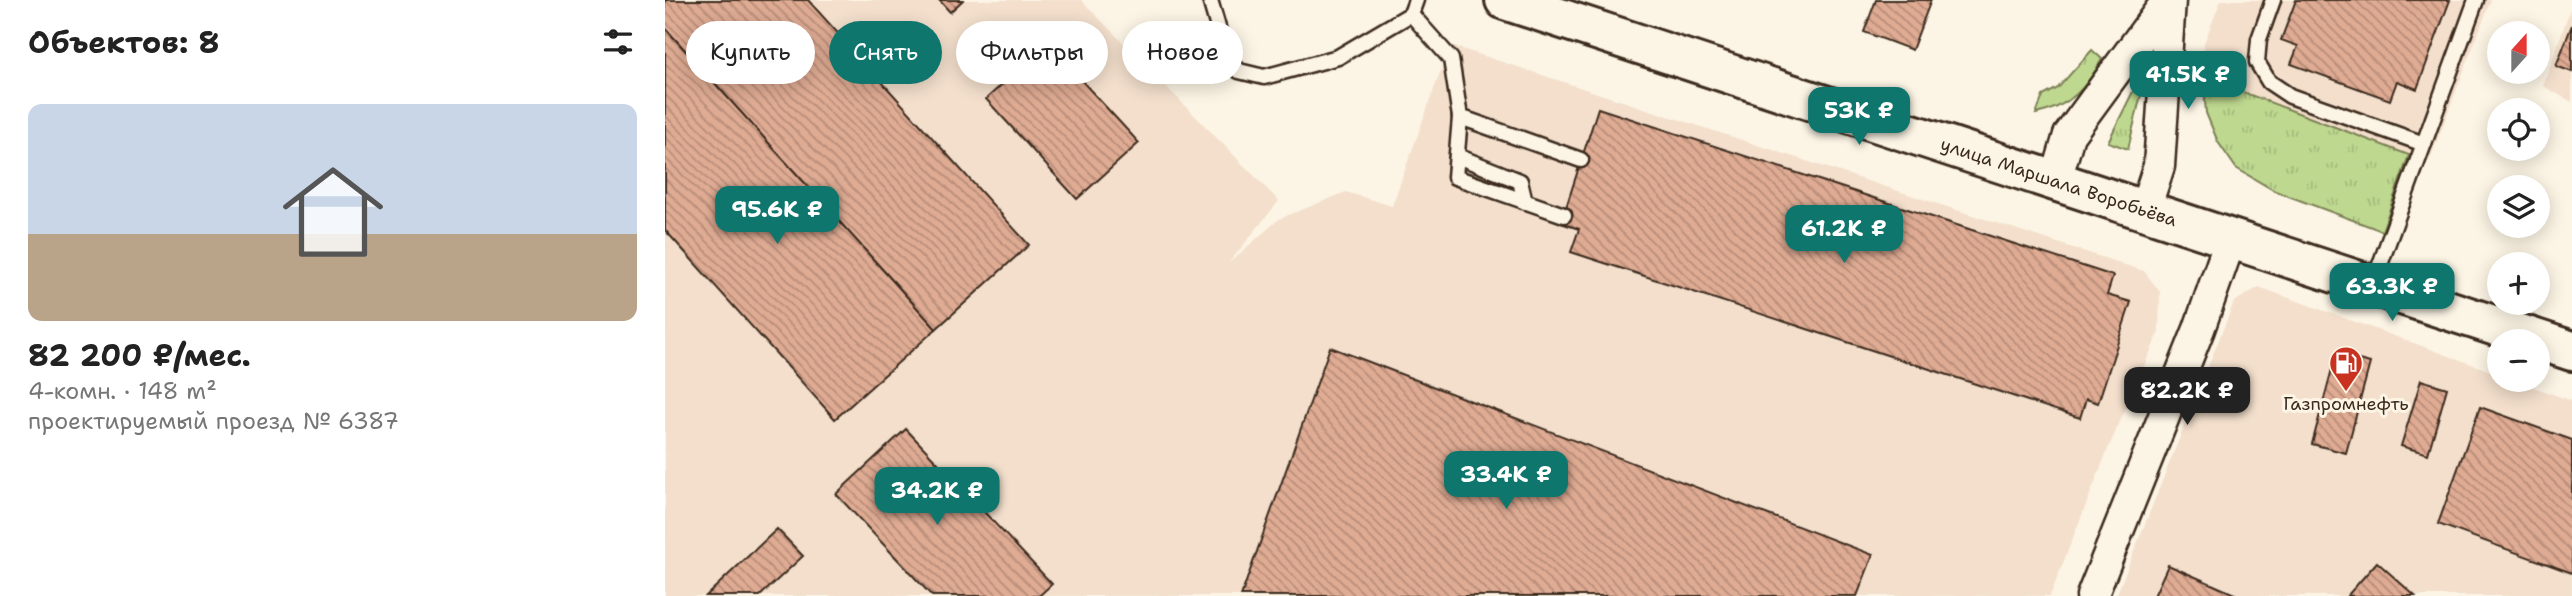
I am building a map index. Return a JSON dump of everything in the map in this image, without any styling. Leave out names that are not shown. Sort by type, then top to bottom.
[{"type":"street","name":"улица Маршала Воробьёва","points":[[1505,0],[2572,351]]},
{"type":"street","points":[[2056,180],[2069,135],[2169,0]]},
{"type":"street","points":[[2145,209],[2159,166],[2169,0]]},
{"type":"street","points":[[2092,596],[2199,329],[2231,238]]},
{"type":"lane","points":[[1210,0],[1226,55],[1239,71],[1263,77],[1338,57],[1413,7],[1451,59],[1459,117],[1457,156],[1520,181],[1525,202],[1564,215]]},
{"type":"lane","points":[[2273,0],[2259,39],[2257,62],[2269,82],[2290,96],[2424,144]]},
{"type":"lane","points":[[2373,285],[2476,0]]},
{"type":"lane","points":[[1459,117],[1581,160]]},
{"type":"shaded area","points":[[665,0],[1081,0],[1102,21],[956,21],[956,84],[1108,84],[1108,27],[1122,42],[1122,84],[1164,84],[1279,201],[1228,264],[1279,219],[1346,192],[1392,206],[1450,45],[2144,271],[2160,292],[2159,332],[2108,449],[2050,596],[665,596]]},
{"type":"shaded area","points":[[2221,0],[2491,0],[2429,162],[2203,77],[2204,43]]},
{"type":"shaded area","points":[[2572,4],[2572,102],[2543,86],[2550,84],[2550,66]]},
{"type":"shaded area","points":[[2259,287],[2487,370],[2487,392],[2547,392],[2572,401],[2572,596],[2116,596],[2234,302]]},
{"type":"green space","points":[[2092,50],[2102,59],[2076,95],[2058,107],[2036,114],[2043,96],[2058,88]]},
{"type":"green space","points":[[2150,57],[2128,149],[2108,142]]},
{"type":"green space","points":[[2203,77],[2409,155],[2382,231],[2275,191],[2236,168],[2218,142],[2206,113]]},
{"type":"building","points":[[665,0],[808,0],[829,23],[829,84],[884,84],[1029,245],[936,329],[715,84],[815,84],[815,21],[686,21],[686,51],[665,28]]},
{"type":"building","points":[[939,0],[963,0],[950,12]]},
{"type":"building","points":[[1876,0],[1931,0],[1912,50],[1864,32]]},
{"type":"building","points":[[2296,0],[2450,0],[2417,89],[2397,81],[2390,100],[2291,64],[2298,46],[2281,40]]},
{"type":"building","points":[[2572,25],[2572,72],[2556,66]]},
{"type":"building","points":[[665,28],[686,51],[686,84],[715,84],[936,329],[835,419],[665,230]]},
{"type":"building","points":[[1002,84],[1085,84],[1139,143],[1077,199],[986,99]]},
{"type":"building","points":[[1598,108],[2113,276],[2107,295],[2131,302],[2098,403],[2086,399],[2080,418],[1571,252],[1579,229],[1561,223]]},
{"type":"building","points":[[1330,347],[1873,555],[1857,596],[1241,596]]},
{"type":"building","points":[[2336,354],[2370,363],[2346,453],[2312,444]]},
{"type":"building","points":[[2421,380],[2447,388],[2428,454],[2401,446]]},
{"type":"building","points":[[2480,407],[2572,440],[2572,573],[2438,524]]},
{"type":"building","points":[[906,429],[1052,584],[1039,596],[932,596],[836,494]]},
{"type":"building","points":[[777,529],[803,556],[760,596],[706,596]]},
{"type":"building","points":[[2377,562],[2415,596],[2347,596]]},
{"type":"building","points":[[2168,565],[2239,596],[2154,596]]},
{"type":"place","name":"Газпромнефть","points":[[2346,393]]}]
